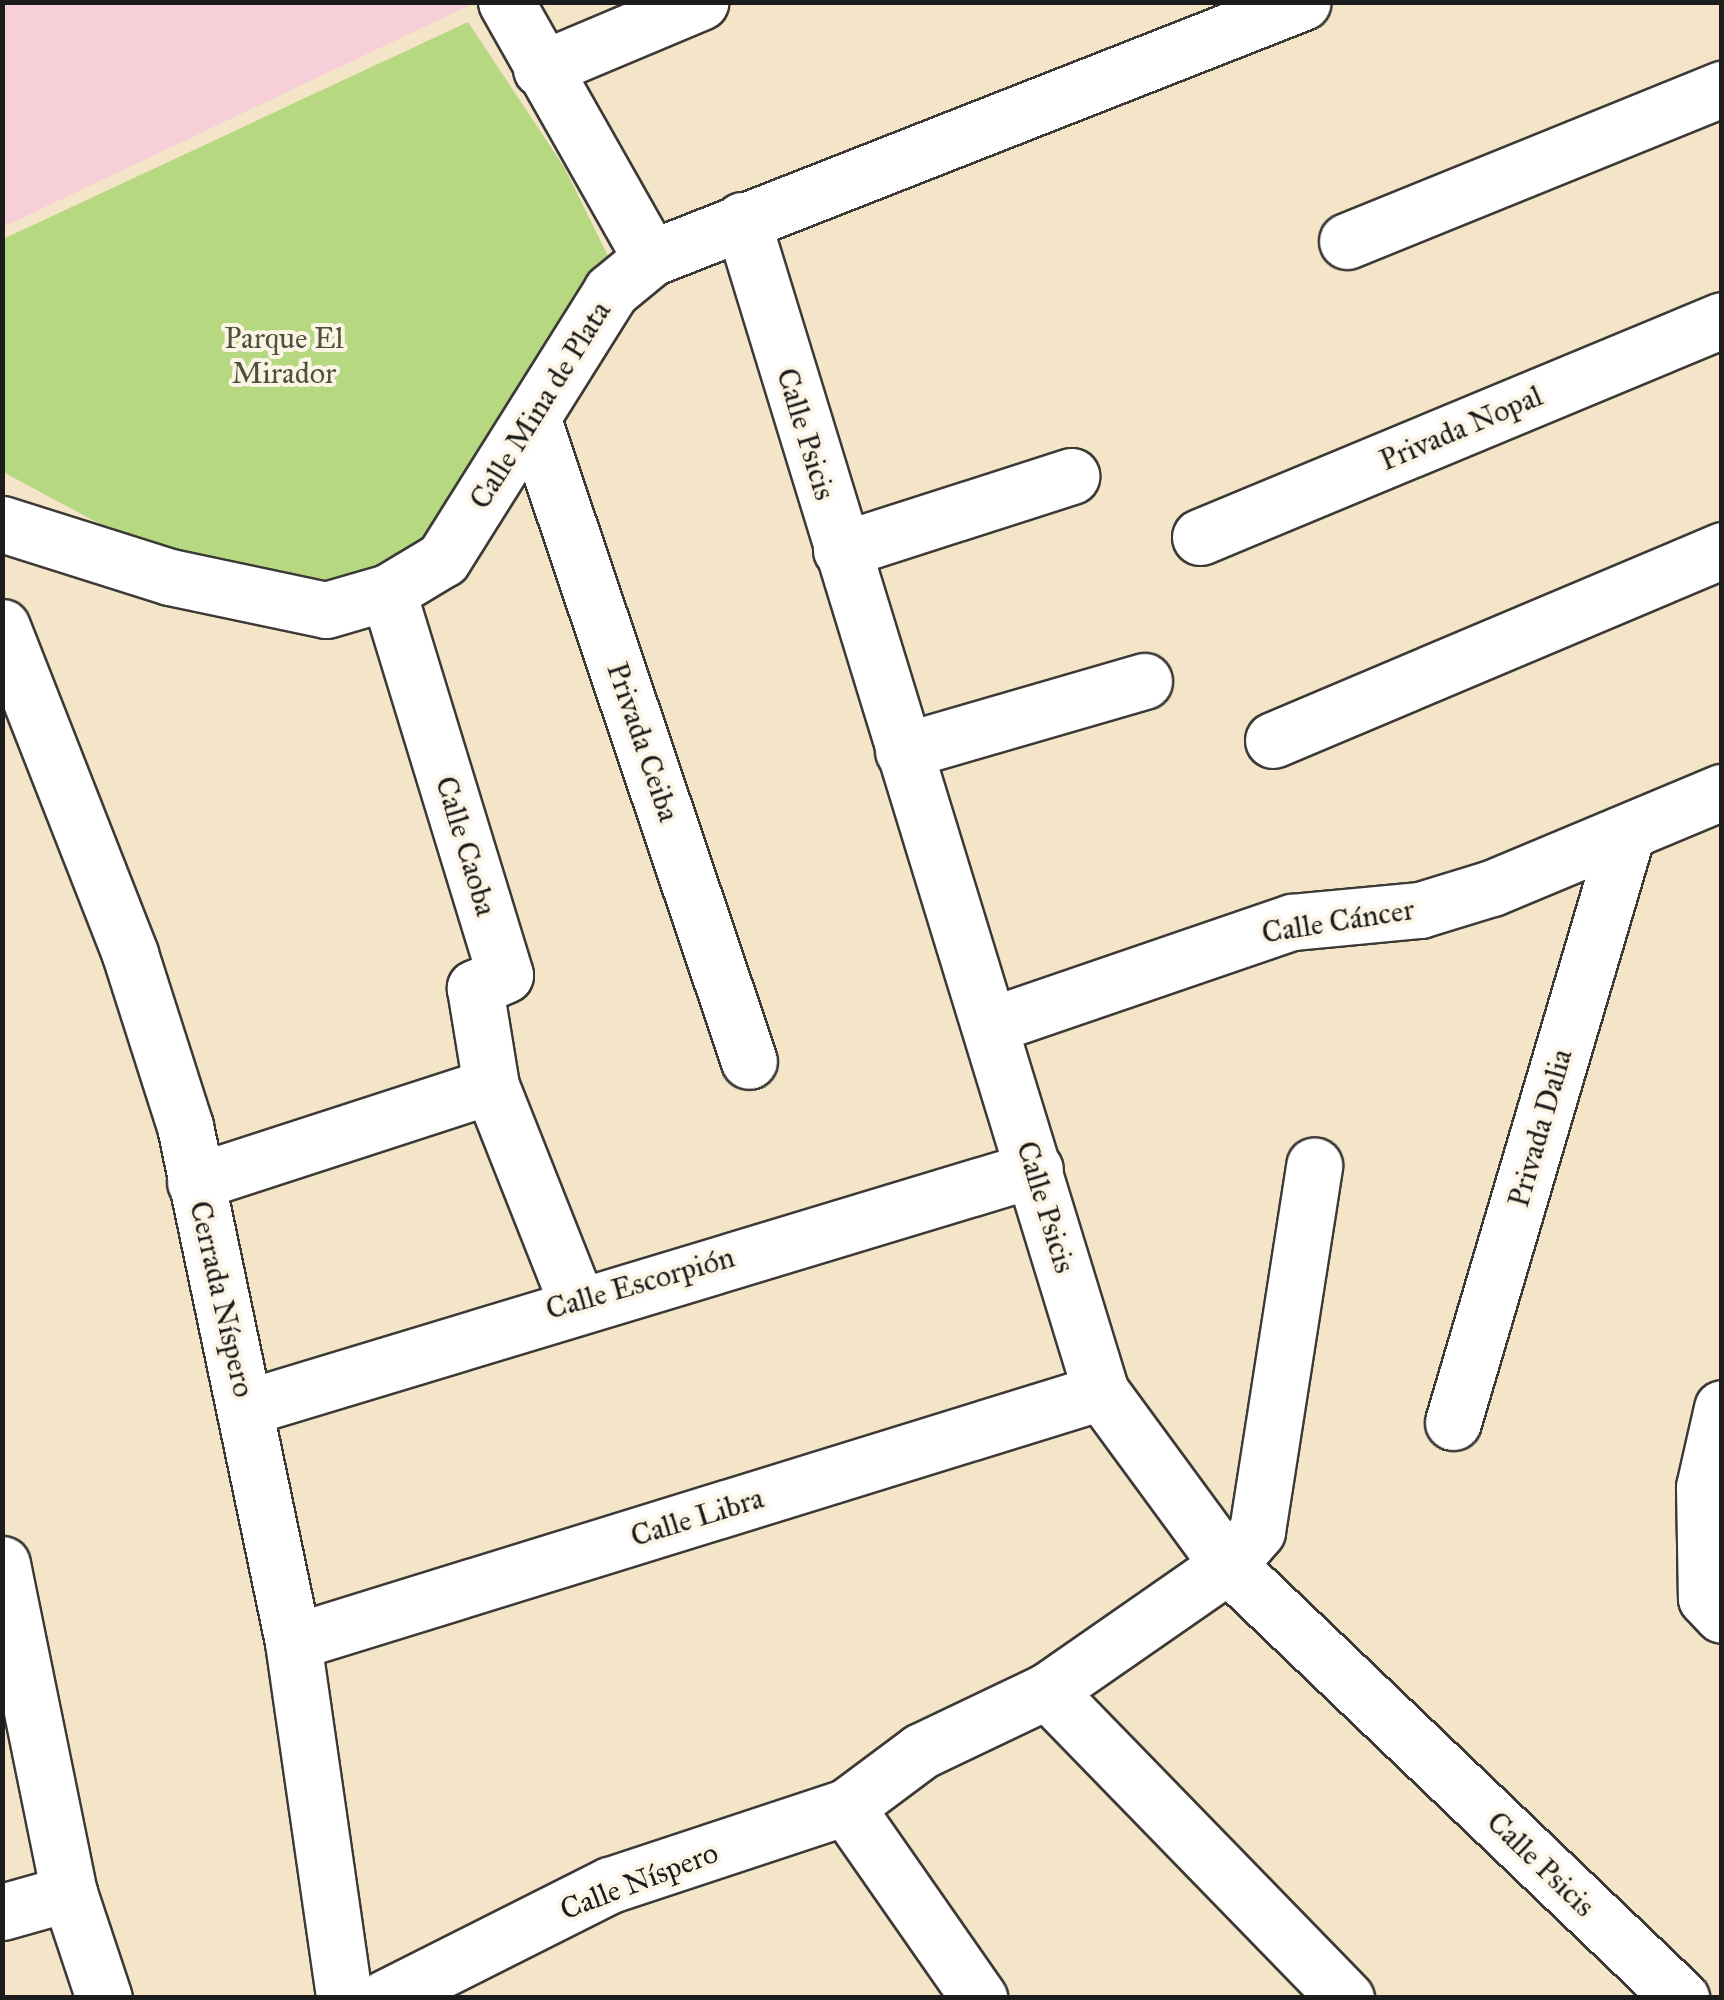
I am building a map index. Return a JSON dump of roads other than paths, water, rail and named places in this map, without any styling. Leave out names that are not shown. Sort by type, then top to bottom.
[{"type":"street","points":[[506,2],[540,69],[651,258]]},
{"type":"street","points":[[540,69],[700,2]]},
{"type":"street","name":"Calle Mina de Plata","points":[[2,524],[59,547],[326,610],[388,592],[443,559],[534,423],[611,291],[651,258],[1302,2]]},
{"type":"street","points":[[1347,241],[1722,89]]},
{"type":"street","name":"Calle Psicis","points":[[742,220],[903,751],[1036,1169],[1101,1392],[1228,1565],[1681,1998]]},
{"type":"street","name":"Privada Nopal","points":[[1200,537],[1722,320]]},
{"type":"street","name":"Privada Ceiba","points":[[534,423],[749,1062]]},
{"type":"street","points":[[841,550],[1071,476]]},
{"type":"street","points":[[2,563],[59,547]]},
{"type":"street","points":[[1273,740],[1722,550]]},
{"type":"street","name":"Calle Caoba","points":[[388,592],[505,975],[475,988],[490,1086]]},
{"type":"street","name":"Cerrada Níspero","points":[[2,627],[130,954],[195,1182],[248,1407],[293,1642],[344,1998]]},
{"type":"street","points":[[903,751],[1144,681]]},
{"type":"street","name":"Calle Cáncer","points":[[992,1026],[1194,950],[1292,922],[1420,910],[1627,833],[1722,792]]},
{"type":"street","name":"Privada Dalia","points":[[1454,1422],[1627,833]]},
{"type":"street","points":[[195,1182],[490,1086],[576,1301]]},
{"type":"street","name":"Calle Níspero","points":[[385,1998],[610,1885],[846,1807],[921,1750],[1047,1691],[1228,1565],[1257,1531],[1314,1165]]},
{"type":"street","name":"Calle Escorpión","points":[[248,1407],[576,1301],[1036,1169]]},
{"type":"street","name":"Calle Libra","points":[[293,1642],[1101,1392]]},
{"type":"street","points":[[1714,1606],[1704,1488],[1722,1408]]},
{"type":"street","points":[[2,1564],[69,1894],[104,1998]]},
{"type":"street","points":[[1047,1691],[1346,1998]]},
{"type":"street","points":[[846,1807],[979,1998]]},
{"type":"street","points":[[2,1912],[69,1894]]},
{"type":"park label","name":"Parque El Mirador","points":[[284,355]]}]
